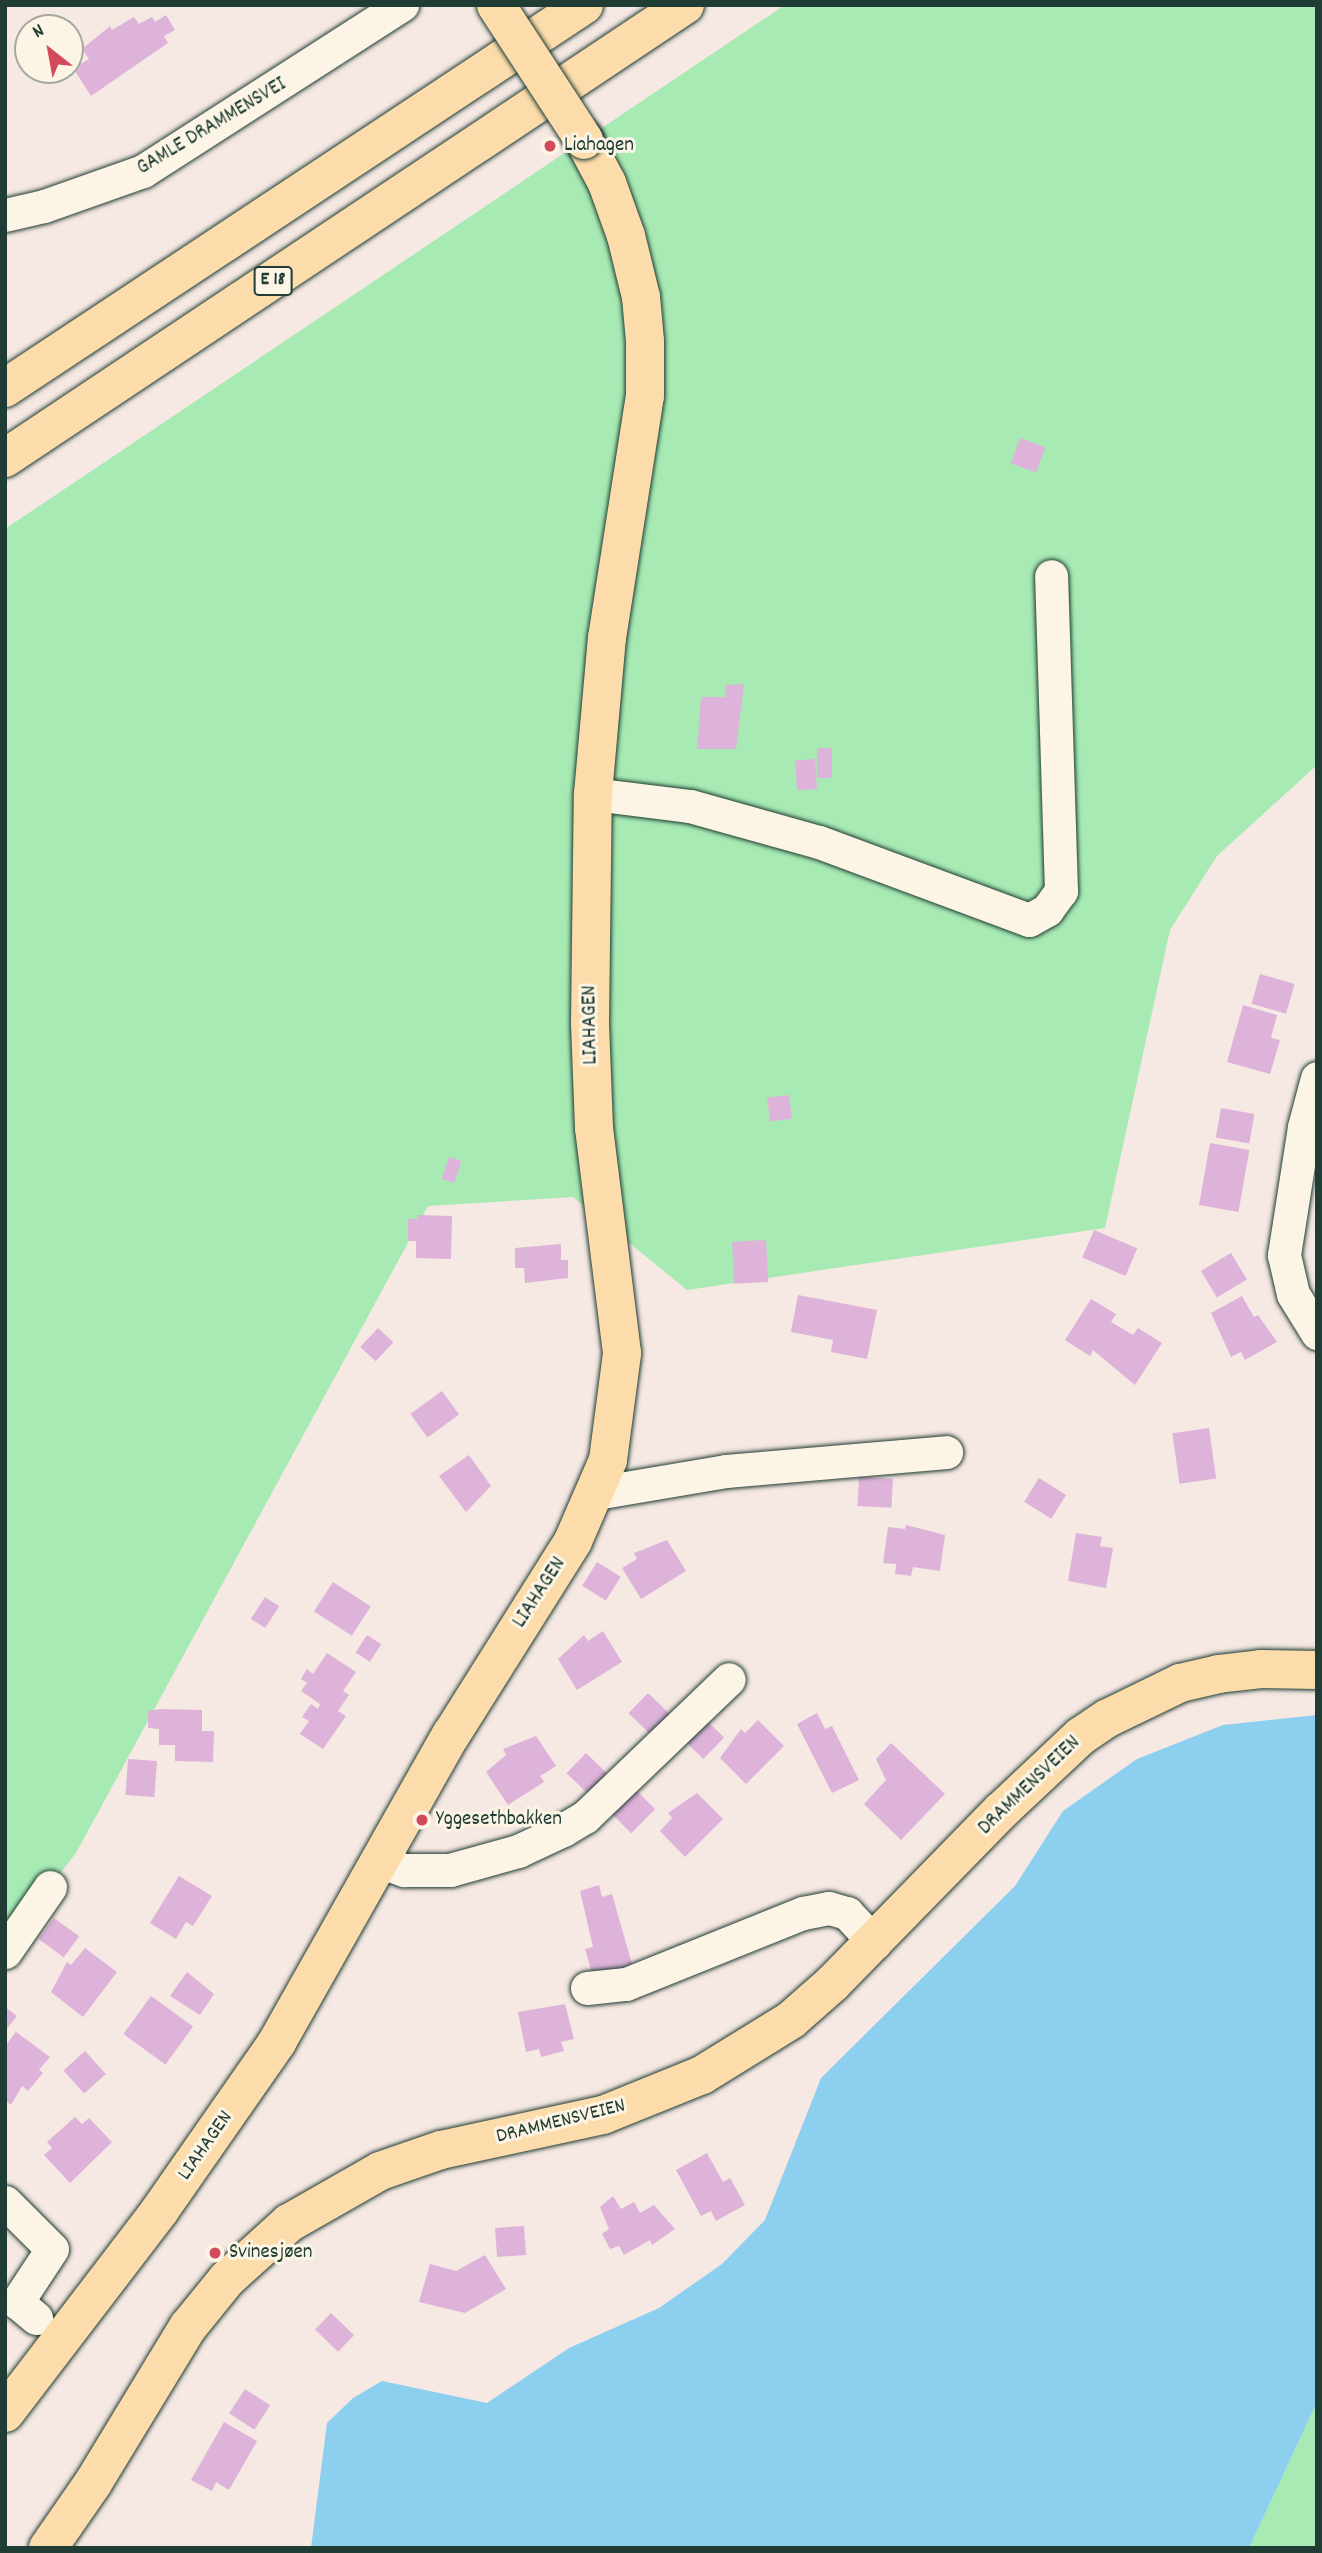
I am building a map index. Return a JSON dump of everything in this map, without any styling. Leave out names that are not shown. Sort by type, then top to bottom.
[{"type":"main road","name":"LIAHAGEN","points":[[5,2413],[234,2107],[318,1973],[451,1735],[573,1541],[596,1493],[615,1429],[622,1353],[594,1128],[590,1024],[593,794],[607,638],[645,396],[645,341],[641,297],[626,236],[607,183],[584,139],[496,5]]},
{"type":"main road","points":[[5,388],[584,5]]},
{"type":"main road","name":"E 18","points":[[5,458],[685,5]]},
{"type":"main road","name":"DRAMMENSVEIEN","points":[[48,2548],[93,2483],[188,2327],[227,2279],[289,2223],[380,2171],[440,2150],[603,2115],[702,2075],[791,2020],[876,1943],[1009,1803],[1081,1736],[1108,1718],[1158,1692],[1218,1674],[1261,1669],[1317,1670]]},
{"type":"street","name":"GAMLE DRAMMENSVEI","points":[[5,215],[44,206],[143,171],[362,16],[402,5]]},
{"type":"street","points":[[593,794],[690,806],[819,842],[1029,920],[1047,910],[1061,891],[1051,576]]},
{"type":"street","points":[[1317,1078],[1304,1127],[1284,1255],[1293,1294],[1317,1333]]},
{"type":"street","points":[[596,1493],[726,1471],[946,1452]]},
{"type":"street","points":[[379,1861],[404,1870],[450,1870],[518,1851],[563,1830],[585,1817],[729,1679]]},
{"type":"street","points":[[5,1952],[50,1887]]},
{"type":"street","points":[[587,1988],[626,1984],[803,1913],[829,1908],[847,1913],[876,1943]]},
{"type":"street","points":[[5,2202],[52,2249],[17,2301],[36,2318]]},
{"type":"green space","points":[[785,5],[1317,5],[1317,765],[1217,856],[1170,930],[1105,1228],[687,1290],[573,1197],[428,1206],[76,1853],[5,1944],[5,529]]},
{"type":"green space","points":[[1317,2402],[1317,2548],[1249,2548]]},
{"type":"water","points":[[1317,1715],[1317,2402],[1249,2548],[311,2548],[327,2423],[353,2398],[382,2381],[487,2403],[569,2348],[659,2308],[722,2264],[765,2220],[821,2078],[1015,1886],[1063,1811],[1137,1759],[1223,1725]]},
{"type":"building","points":[[166,15],[175,30],[164,36],[168,43],[91,96],[83,84],[84,62],[89,59],[84,47],[110,26],[112,30],[134,17],[139,24],[152,17],[155,22]]},
{"type":"building","points":[[1020,438],[1045,447],[1036,473],[1011,463]]},
{"type":"building","points":[[744,684],[736,749],[697,749],[701,697],[725,697],[725,685]]},
{"type":"building","points":[[817,748],[832,748],[832,778],[817,778]]},
{"type":"building","points":[[815,759],[817,789],[797,790],[795,760]]},
{"type":"building","points":[[1260,974],[1295,984],[1286,1014],[1251,1004]]},
{"type":"building","points":[[1243,1005],[1277,1015],[1271,1038],[1280,1040],[1270,1074],[1227,1062]]},
{"type":"building","points":[[789,1095],[792,1119],[770,1122],[767,1098]]},
{"type":"building","points":[[1221,1108],[1254,1114],[1249,1143],[1216,1138]]},
{"type":"building","points":[[1210,1143],[1249,1150],[1238,1212],[1199,1205]]},
{"type":"building","points":[[449,1157],[461,1161],[454,1183],[442,1179]]},
{"type":"building","points":[[417,1215],[452,1216],[451,1259],[416,1258],[416,1241],[408,1241],[408,1219],[417,1219]]},
{"type":"building","points":[[1094,1230],[1137,1248],[1126,1276],[1082,1258]]},
{"type":"building","points":[[766,1240],[768,1282],[734,1284],[732,1242]]},
{"type":"building","points":[[561,1244],[561,1260],[568,1260],[568,1278],[525,1283],[524,1268],[515,1268],[515,1248]]},
{"type":"building","points":[[1231,1253],[1247,1280],[1217,1298],[1201,1271]]},
{"type":"building","points":[[798,1295],[877,1310],[867,1359],[831,1352],[833,1340],[791,1332]]},
{"type":"building","points":[[1242,1296],[1254,1317],[1258,1315],[1277,1342],[1245,1360],[1241,1352],[1231,1357],[1211,1313]]},
{"type":"building","points":[[1091,1299],[1116,1314],[1111,1322],[1133,1335],[1138,1328],[1162,1343],[1135,1385],[1093,1350],[1090,1356],[1065,1340]]},
{"type":"building","points":[[378,1328],[393,1342],[376,1361],[360,1347]]},
{"type":"building","points":[[442,1391],[459,1414],[427,1437],[410,1414]]},
{"type":"building","points":[[1209,1428],[1216,1479],[1179,1484],[1172,1433]]},
{"type":"building","points":[[469,1455],[491,1486],[466,1512],[439,1476]]},
{"type":"building","points":[[859,1477],[893,1479],[891,1508],[857,1506]]},
{"type":"building","points":[[1039,1478],[1066,1495],[1051,1519],[1024,1502]]},
{"type":"building","points":[[906,1525],[945,1535],[940,1571],[913,1567],[911,1576],[895,1574],[896,1564],[883,1563],[888,1527],[905,1529]]},
{"type":"building","points":[[1076,1533],[1102,1537],[1100,1546],[1113,1548],[1106,1588],[1068,1581]]},
{"type":"building","points":[[667,1540],[686,1571],[641,1599],[622,1568],[637,1559],[634,1553]]},
{"type":"building","points":[[597,1562],[621,1577],[606,1601],[582,1586]]},
{"type":"building","points":[[333,1582],[371,1607],[352,1636],[314,1611]]},
{"type":"building","points":[[265,1597],[279,1606],[265,1628],[251,1619]]},
{"type":"building","points":[[603,1631],[622,1662],[577,1690],[558,1659],[584,1635],[588,1641]]},
{"type":"building","points":[[367,1635],[381,1644],[370,1662],[356,1653]]},
{"type":"building","points":[[327,1653],[356,1672],[343,1691],[349,1695],[338,1711],[346,1716],[323,1749],[300,1734],[309,1721],[302,1717],[311,1704],[318,1709],[320,1704],[301,1691],[307,1683],[301,1679],[307,1669],[313,1674]]},
{"type":"building","points":[[648,1693],[670,1714],[650,1734],[629,1713]]},
{"type":"building","points":[[202,1710],[202,1731],[214,1731],[213,1762],[175,1761],[175,1745],[159,1745],[159,1729],[148,1728],[148,1711]]},
{"type":"building","points":[[817,1713],[825,1729],[832,1726],[859,1780],[832,1793],[797,1724]]},
{"type":"building","points":[[704,1718],[724,1737],[703,1759],[683,1740]]},
{"type":"building","points":[[758,1720],[784,1746],[746,1784],[720,1758],[741,1729],[745,1733]]},
{"type":"building","points":[[536,1736],[556,1766],[540,1776],[544,1782],[508,1805],[486,1772],[506,1755],[503,1749]]},
{"type":"building","points":[[891,1743],[945,1794],[901,1840],[864,1804],[886,1780],[876,1759]]},
{"type":"building","points":[[586,1753],[607,1773],[587,1793],[567,1773]]},
{"type":"building","points":[[128,1759],[157,1761],[154,1797],[125,1795]]},
{"type":"building","points":[[634,1788],[655,1809],[631,1833],[610,1812]]},
{"type":"building","points":[[697,1793],[723,1819],[685,1857],[660,1831],[672,1818],[668,1813]]},
{"type":"building","points":[[179,1876],[212,1896],[193,1926],[186,1922],[176,1939],[150,1923]]},
{"type":"building","points":[[599,1885],[602,1897],[612,1894],[634,1971],[594,1980],[585,1949],[593,1947],[580,1891]]},
{"type":"building","points":[[54,1918],[79,1936],[64,1957],[39,1939]]},
{"type":"building","points":[[85,1948],[117,1972],[83,2017],[51,1992],[67,1962],[71,1965]]},
{"type":"building","points":[[187,1972],[214,1994],[200,2015],[170,1996]]},
{"type":"building","points":[[151,1996],[193,2027],[165,2065],[123,2034]]},
{"type":"building","points":[[565,2004],[574,2039],[561,2042],[564,2051],[541,2057],[539,2049],[526,2052],[518,2012]]},
{"type":"building","points":[[5,2007],[17,2016],[5,2031]]},
{"type":"building","points":[[16,2032],[50,2057],[39,2070],[43,2073],[28,2091],[22,2086],[11,2105],[5,2100],[5,2046]]},
{"type":"building","points":[[85,2051],[106,2074],[84,2093],[63,2070]]},
{"type":"building","points":[[75,2117],[82,2124],[89,2118],[112,2142],[70,2183],[44,2155],[52,2148],[47,2142]]},
{"type":"building","points":[[707,2153],[723,2182],[730,2178],[745,2205],[716,2221],[711,2211],[701,2216],[676,2170]]},
{"type":"building","points":[[613,2196],[621,2209],[634,2202],[640,2213],[654,2205],[675,2229],[652,2245],[650,2240],[624,2255],[619,2246],[610,2249],[602,2234],[609,2229],[600,2207]]},
{"type":"building","points":[[524,2226],[526,2255],[497,2257],[495,2228]]},
{"type":"building","points":[[485,2255],[506,2289],[465,2313],[419,2302],[430,2264],[456,2271]]},
{"type":"building","points":[[331,2313],[354,2335],[338,2352],[315,2330]]},
{"type":"building","points":[[245,2389],[270,2405],[254,2430],[229,2413]]},
{"type":"building","points":[[224,2422],[257,2441],[229,2490],[216,2482],[212,2491],[191,2480]]},
{"type":"place","name":"Liahagen","points":[[550,146]]},
{"type":"place","name":"Yggesethbakken","points":[[422,1820]]},
{"type":"place","name":"Svinesjøen","points":[[215,2253]]}]
